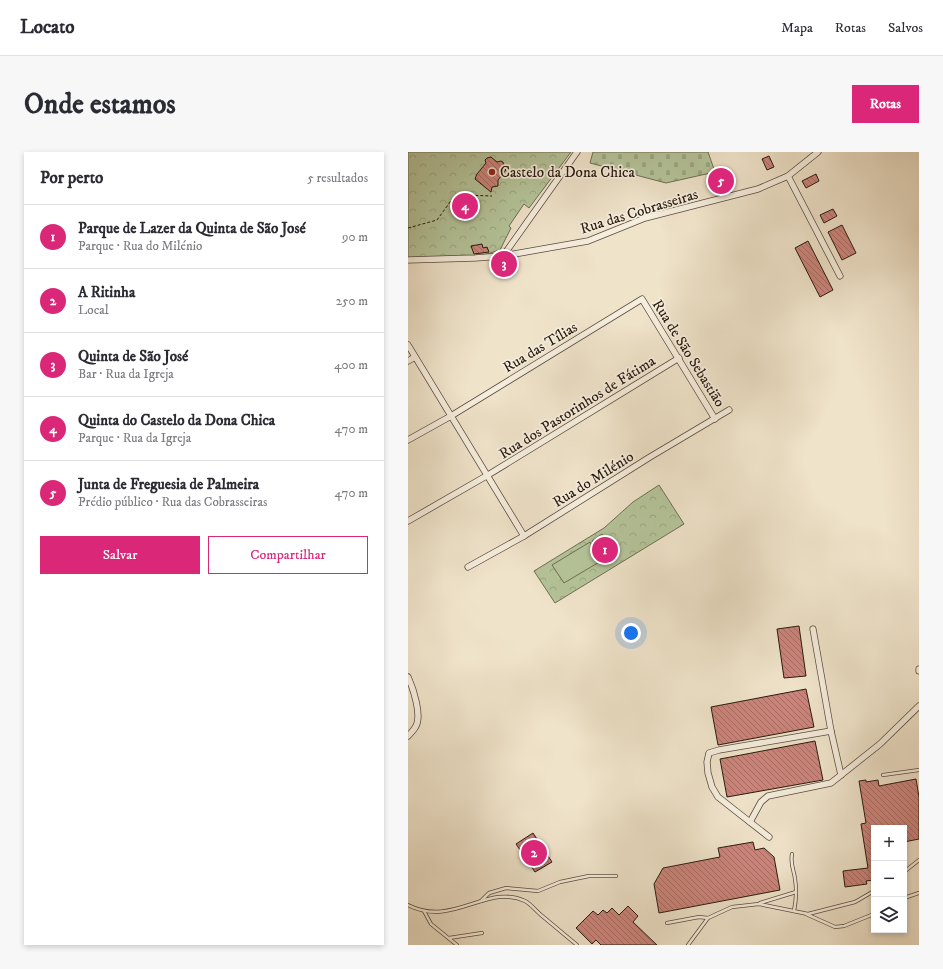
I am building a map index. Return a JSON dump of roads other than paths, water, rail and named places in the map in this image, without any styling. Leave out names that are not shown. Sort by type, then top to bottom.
[{"type":"street","points":[[503,256],[576,152]]},
{"type":"street","name":"Rua das Cobrasseiras","points":[[408,260],[503,256],[588,241],[645,218],[758,189],[788,176],[818,152]]},
{"type":"street","points":[[788,176],[840,276]]},
{"type":"street","name":"Rua de São Sebastião","points":[[642,299],[716,419]]},
{"type":"street","name":"Rua das Tílias","points":[[408,440],[451,416],[642,299]]},
{"type":"street","points":[[408,345],[524,536]]},
{"type":"street","points":[[408,361],[415,357]]},
{"type":"street","name":"Rua dos Pastorinhos de Fátima","points":[[408,521],[488,475],[679,358]]},
{"type":"street","name":"Rua do Milénio","points":[[468,568],[524,536],[729,410]]},
{"type":"street","points":[[813,628],[831,731],[841,775]]},
{"type":"street","points":[[408,677],[416,700],[418,714],[417,725],[408,736]]},
{"type":"street","points":[[750,822],[762,802],[768,796],[831,783],[880,744],[919,706]]},
{"type":"street","points":[[769,837],[718,797],[712,787],[708,773],[707,762],[709,753],[831,731]]},
{"type":"lane","points":[[884,775],[919,770]]},
{"type":"lane","points":[[792,854],[790,861],[795,880],[796,892],[794,911]]},
{"type":"lane","points":[[907,870],[919,860]]},
{"type":"lane","points":[[480,902],[489,893],[506,888],[538,891],[560,882],[589,876],[616,876]]},
{"type":"lane","points":[[688,945],[708,918],[732,907],[759,904],[796,892]]},
{"type":"lane","points":[[906,897],[919,892]]},
{"type":"lane","points":[[806,913],[855,902],[871,893]]},
{"type":"lane","points":[[408,905],[424,911],[448,912],[496,897],[513,897],[526,902],[577,945]]},
{"type":"lane","points":[[759,904],[806,913],[835,927],[844,926],[871,915]]},
{"type":"lane","points":[[424,911],[430,924],[457,945]]},
{"type":"lane","points":[[667,923],[699,917],[708,918]]},
{"type":"lane","points":[[448,938],[482,933]]},
{"type":"place","name":"Castelo da Dona Chica","points":[[492,172]]},
{"type":"place","name":"Junta de Freguesia de Palmeira","points":[[721,181]]},
{"type":"place","name":"Quinta do Castelo da Dona Chica","points":[[465,206]]},
{"type":"place","name":"Quinta de São José","points":[[504,264]]},
{"type":"place","name":"Parque de Lazer da Quinta de São José","points":[[605,550]]},
{"type":"place","name":"A Ritinha","points":[[534,853]]}]
